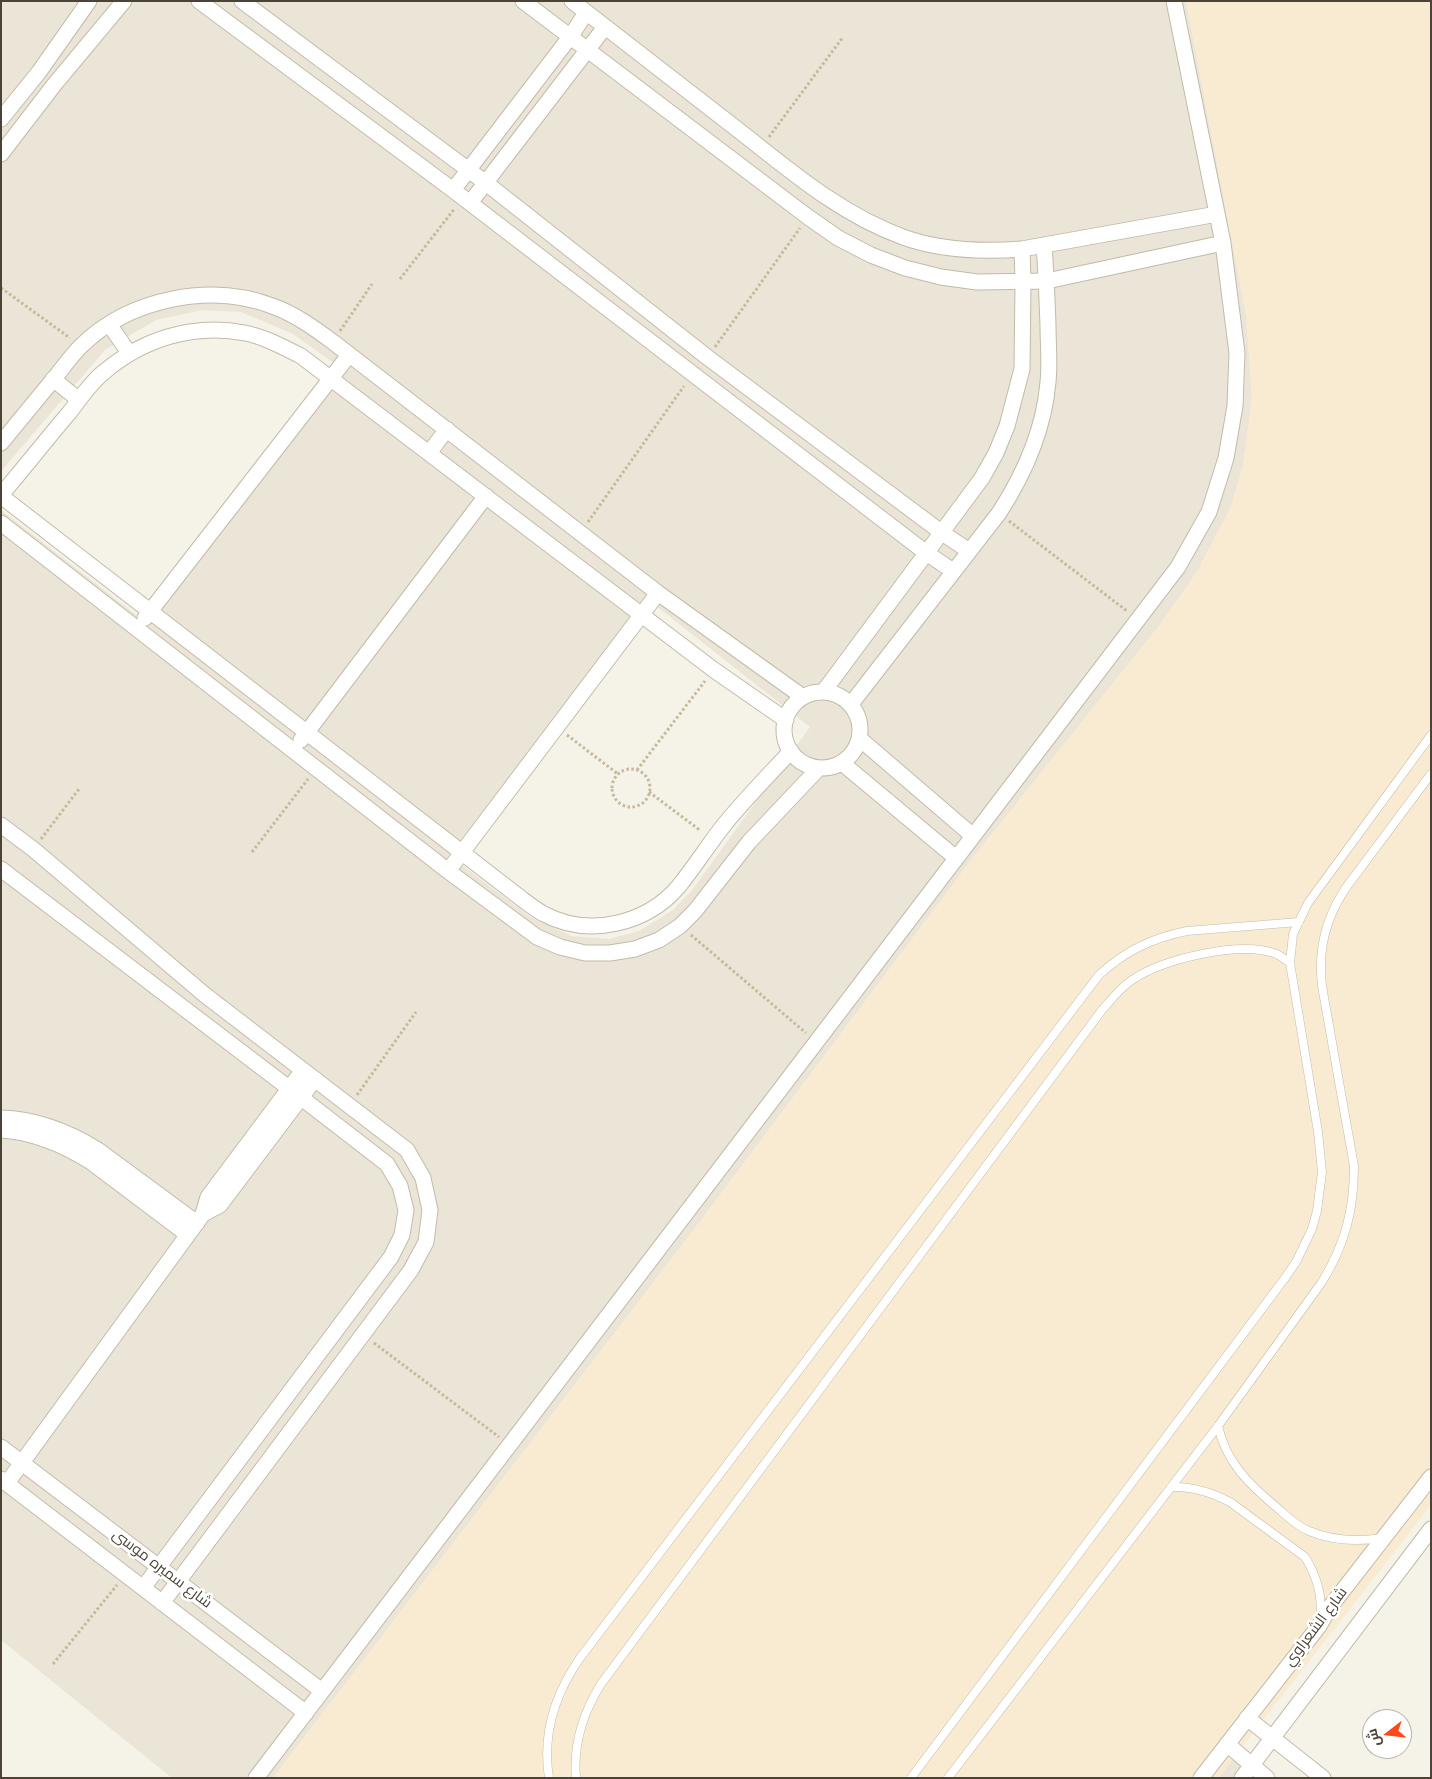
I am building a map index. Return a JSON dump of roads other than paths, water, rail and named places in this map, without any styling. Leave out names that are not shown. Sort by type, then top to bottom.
[{"type":"street","points":[[1,120],[39,72],[89,1]]},
{"type":"street","points":[[1,154],[54,85],[124,1]]},
{"type":"street","points":[[200,1],[462,197],[925,552],[953,571]]},
{"type":"street","points":[[242,1],[486,183],[707,357],[969,551]]},
{"type":"street","points":[[523,1],[838,238],[871,255],[905,268],[941,277],[977,282],[1047,281],[1223,243]]},
{"type":"street","points":[[572,1],[793,174],[864,221],[904,238],[947,248],[991,251],[1022,249],[1217,214]]},
{"type":"street","points":[[256,1778],[1178,567],[1209,512],[1226,458],[1235,406],[1237,353],[1223,243],[1174,1]]},
{"type":"street","points":[[462,197],[468,170],[570,37],[586,13]]},
{"type":"street","points":[[462,197],[486,183],[605,27]]},
{"type":"street","points":[[851,704],[999,513],[1027,464],[1037,438],[1044,411],[1048,383],[1050,354],[1044,245]]},
{"type":"street","points":[[824,691],[925,552],[982,478],[996,453],[1007,426],[1022,369],[1022,249]]},
{"type":"street","points":[[1,443],[81,346],[109,324],[140,308],[172,299],[206,295],[241,298],[274,307],[297,318],[333,342],[658,593],[802,697]]},
{"type":"street","points":[[109,324],[129,353]]},
{"type":"street","points":[[786,720],[714,670],[301,356],[274,342],[246,333],[216,330],[186,332],[156,340],[129,353],[102,374],[1,496],[461,853],[545,914],[571,924],[598,926],[626,922],[644,914],[662,902],[678,887],[725,824],[791,751]]},
{"type":"street","points":[[136,629],[349,355]]},
{"type":"street","points":[[53,379],[79,400]]},
{"type":"street","points":[[429,453],[446,429]]},
{"type":"street","points":[[293,750],[486,496]]},
{"type":"street","points":[[1,524],[448,871],[537,937],[560,947],[584,953],[610,953],[635,949],[659,940],[680,926],[696,911],[749,842],[819,768]]},
{"type":"street","points":[[448,871],[658,593]]},
{"type":"street","points":[[824,691],[843,697],[851,704],[861,726],[860,738],[850,756],[842,763],[831,767],[819,768],[803,762],[791,751],[785,734],[786,720],[795,703],[812,692],[824,691]]},
{"type":"street","points":[[860,738],[973,836]]},
{"type":"street","points":[[842,763],[956,858]]},
{"type":"street","points":[[1,825],[33,849],[205,995],[406,1150],[423,1178],[430,1210],[426,1242],[411,1270],[162,1603]]},
{"type":"street","points":[[1,869],[387,1164],[400,1186],[406,1210],[402,1235],[391,1257],[143,1588]]},
{"type":"street","points":[[4,1481],[21,1462],[196,1224],[208,1197],[309,1074]]},
{"type":"street","points":[[1,1118],[45,1125],[81,1140],[98,1150],[196,1224]]},
{"type":"street","points":[[1,1130],[43,1138],[76,1152],[196,1224]]},
{"type":"street","name":"شارع سميره موسى","points":[[1,1447],[322,1692]]},
{"type":"street","name":"شارع الشعراوي","points":[[1201,1778],[1431,1477]]},
{"type":"street","name":"شارع سميره موسى","points":[[4,1481],[306,1712]]},
{"type":"street","points":[[1246,1772],[1431,1529]]},
{"type":"street","points":[[1247,1718],[1323,1778]]},
{"type":"street","points":[[1226,1744],[1246,1772],[1267,1778]]},
{"type":"lane","points":[[911,1778],[1286,1278],[1305,1246],[1317,1210],[1320,1191],[1321,1152],[1290,963],[1293,934],[1308,903],[1431,735]]},
{"type":"lane","points":[[948,1778],[1218,1426],[1322,1282],[1342,1244],[1352,1205],[1354,1166],[1322,986],[1320,969],[1324,935],[1336,904],[1345,889],[1431,774]]},
{"type":"lane","points":[[549,1778],[547,1751],[551,1717],[562,1686],[580,1658],[1099,976],[1117,960],[1137,947],[1170,934],[1299,922]]},
{"type":"lane","points":[[576,1778],[576,1750],[579,1733],[592,1699],[601,1684],[1102,1010],[1119,990],[1147,971],[1191,957],[1226,950],[1259,950],[1275,953],[1290,963]]},
{"type":"lane","points":[[1218,1426],[1226,1452],[1241,1475],[1251,1486],[1298,1525],[1309,1531],[1333,1538],[1358,1540],[1384,1538]]},
{"type":"lane","points":[[1171,1487],[1195,1488],[1219,1496],[1305,1557],[1311,1566],[1321,1598],[1319,1626]]}]
